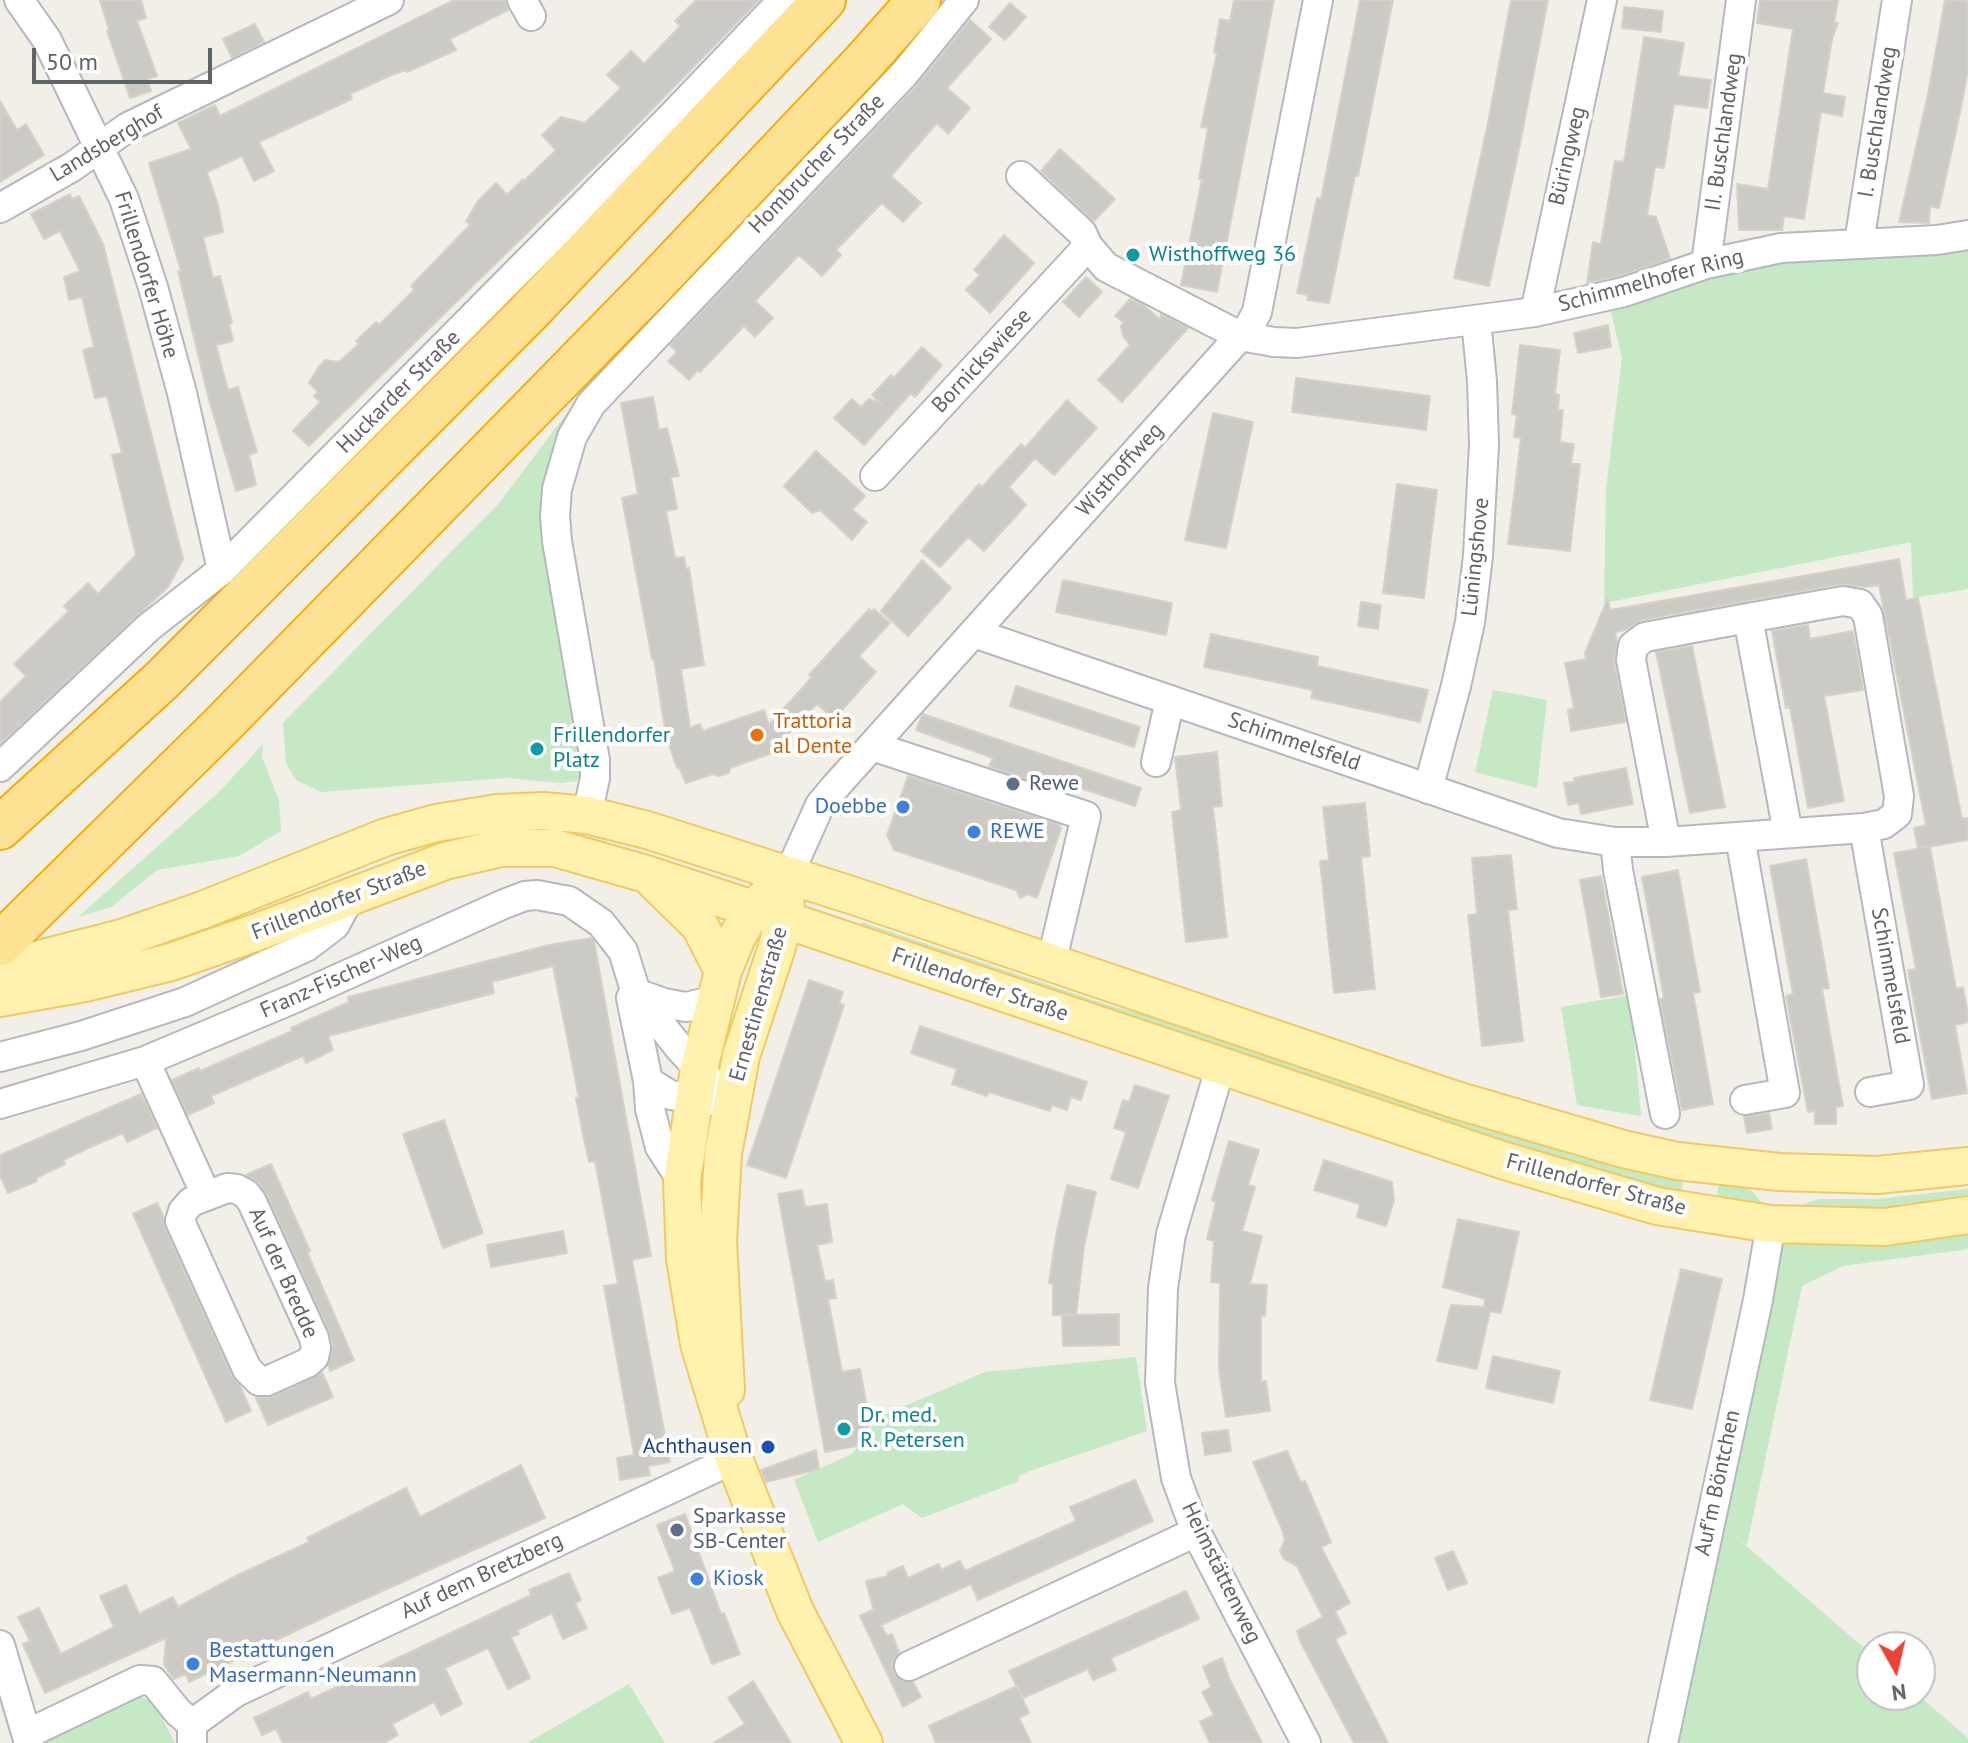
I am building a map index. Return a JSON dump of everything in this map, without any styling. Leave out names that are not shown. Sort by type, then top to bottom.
[{"type":"highway","points":[[0,828],[162,680],[519,322],[824,0]]},
{"type":"highway","points":[[15,930],[221,726],[651,287],[919,0]]},
{"type":"main road","name":"Frillendorfer Straße","points":[[0,969],[159,926],[386,837],[436,823],[497,813],[544,811],[587,815],[647,830],[788,876],[1456,1100],[1623,1149],[1702,1164],[1779,1172],[1877,1175],[1968,1166]]},
{"type":"main road","name":"Frillendorfer Straße","points":[[0,998],[108,978],[171,962],[445,861],[501,848],[555,848],[768,914],[1540,1172],[1657,1206],[1771,1224],[1885,1227],[1968,1215]]},
{"type":"main road","points":[[646,874],[700,926],[720,985]]},
{"type":"main road","name":"Ernestinenstraße","points":[[734,1459],[726,1398],[718,1241],[723,1154],[768,914],[788,876]]},
{"type":"main road","name":"Ernestinenstraße","points":[[768,914],[737,937],[720,985],[696,1083],[682,1181],[685,1259],[699,1344],[734,1459],[795,1611],[864,1743]]},
{"type":"street","name":"Landsberghof","points":[[0,208],[72,167],[128,127],[389,0]]},
{"type":"street","name":"Huckarder Straße","points":[[0,767],[149,627],[222,570],[662,127],[783,0]]},
{"type":"street","name":"Hombrucher Straße","points":[[587,815],[595,778],[595,760],[557,541],[557,489],[572,437],[591,404],[905,73],[964,0]]},
{"type":"street","name":"Wisthoffweg","points":[[788,876],[820,805],[1250,325],[1257,312],[1318,0]]},
{"type":"street","name":"Büringweg","points":[[1535,312],[1602,0]]},
{"type":"street","name":"II. Buschlandweg","points":[[1706,264],[1741,0]]},
{"type":"street","name":"I. Buschlandweg","points":[[1859,243],[1897,0]]},
{"type":"street","name":"Frillendorfer Höhe","points":[[23,1],[47,40],[124,199],[153,287],[182,393],[222,570]]},
{"type":"street","points":[[1021,176],[1082,233],[1088,246],[1106,267],[1240,336]]},
{"type":"street","name":"Schimmelhofer Ring","points":[[1240,336],[1297,343],[1535,312],[1624,292],[1706,264],[1781,248],[1949,239],[1968,235]]},
{"type":"street","name":"Bornickswiese","points":[[875,476],[1088,246]]},
{"type":"street","name":"Lüningshove","points":[[1428,789],[1470,622],[1478,556],[1484,444],[1476,320]]},
{"type":"street","name":"Schimmelsfeld","points":[[974,633],[1558,833],[1615,842],[1666,842],[1864,828],[1884,824],[1897,814],[1899,796],[1868,616],[1860,604],[1843,601],[1645,637],[1633,646],[1631,660],[1666,842]]},
{"type":"street","points":[[1748,618],[1788,833]]},
{"type":"street","points":[[1156,762],[1170,700]]},
{"type":"street","points":[[872,746],[1086,816],[1051,964]]},
{"type":"street","name":"Schimmelsfeld","points":[[1864,828],[1909,1085],[1870,1092]]},
{"type":"street","points":[[1740,837],[1785,1093],[1745,1100]]},
{"type":"street","points":[[1615,842],[1665,1114]]},
{"type":"street","name":"Franz-Fischer-Weg","points":[[0,1104],[145,1061],[525,896],[549,896],[569,901],[601,923],[623,951],[636,993],[696,1083],[732,1104]]},
{"type":"street","points":[[0,1057],[81,1036],[170,1007],[306,947],[335,925],[350,897]]},
{"type":"street","points":[[636,993],[686,1007],[720,985]]},
{"type":"street","name":"Franz-Fischer-Weg","points":[[636,993],[631,998],[648,1081],[650,1109],[660,1147],[682,1181]]},
{"type":"street","points":[[145,1061],[206,1195]]},
{"type":"street","name":"Heimstättenweg","points":[[1221,1065],[1171,1234],[1163,1288],[1160,1383],[1176,1478],[1196,1532],[1306,1743]]},
{"type":"street","name":"Franz-Fischer-Weg","points":[[648,1081],[670,1095],[696,1083]]},
{"type":"street","name":"Auf der Bredde","points":[[227,1188],[237,1189],[252,1202],[314,1338],[314,1357],[307,1363],[267,1381],[259,1381],[247,1369],[180,1221],[183,1211],[191,1202],[206,1195],[227,1188]]},
{"type":"street","name":"Auf'm Böntchen","points":[[1663,1743],[1758,1300],[1771,1224]]},
{"type":"street","name":"Auf dem Bretzberg","points":[[28,1739],[140,1680],[153,1681],[192,1733],[236,1692],[734,1459]]},
{"type":"street","points":[[909,1666],[1196,1532]]},
{"type":"street","points":[[0,1645],[28,1739]]},
{"type":"green space","points":[[1962,244],[1959,260],[1963,244],[1968,245],[1968,589],[1913,598],[1911,542],[1604,603],[1606,489],[1622,358],[1608,299],[1706,267]]},
{"type":"green space","points":[[583,392],[562,434],[586,771],[577,781],[561,783],[506,778],[321,792],[296,780],[286,763],[283,723],[499,503]]},
{"type":"green space","points":[[1493,690],[1547,700],[1537,788],[1475,772]]},
{"type":"green space","points":[[263,744],[262,757],[279,801],[281,831],[239,856],[157,870],[111,907],[78,917],[220,791]]},
{"type":"green space","points":[[862,922],[1114,1007],[1193,1026],[1684,1175],[1681,1196],[1612,1180],[859,931]]},
{"type":"green space","points":[[1630,995],[1641,1116],[1577,1105],[1561,1007]]},
{"type":"green space","points":[[1719,1181],[1739,1183],[1752,1191],[1764,1205],[1716,1203]]},
{"type":"green space","points":[[1968,1189],[1968,1205],[1877,1213],[1795,1207],[1819,1199],[1877,1199]]},
{"type":"green space","points":[[1968,1216],[1968,1249],[1843,1266],[1802,1286],[1747,1545],[1735,1536],[1856,1641],[1856,1711],[1936,1710],[1968,1738],[1968,1743],[1664,1743],[1773,1225]]},
{"type":"green space","points":[[1136,1357],[1147,1431],[1030,1471],[1018,1476],[1019,1481],[922,1518],[903,1504],[818,1542],[794,1480],[852,1454],[879,1417],[985,1372]]},
{"type":"green space","points":[[629,1684],[665,1743],[527,1743]]},
{"type":"green space","points":[[137,1695],[154,1703],[175,1743],[33,1743]]},
{"type":"building","points":[[100,0],[141,0],[146,18],[137,21],[157,76],[147,79],[151,91],[130,98]]},
{"type":"building","points":[[454,0],[505,0],[508,10],[450,39],[456,50],[350,94],[352,99],[259,142],[274,171],[254,181],[242,156],[207,172],[223,232],[203,237],[213,278],[220,276],[232,323],[229,324],[233,341],[216,345],[228,390],[238,387],[257,452],[249,455],[256,485],[236,491],[208,396],[178,271],[181,271],[149,163],[191,149],[178,123],[215,105],[220,116]]},
{"type":"building","points":[[696,0],[759,0],[622,140],[309,446],[293,431],[320,402],[314,396],[318,392],[309,383],[318,368],[325,360],[339,362],[359,344],[356,341],[376,322],[379,325],[414,290],[411,286],[470,225],[466,221],[478,201],[496,183],[507,195],[556,150],[542,135],[561,117],[585,123],[621,88],[607,75],[631,51],[644,64],[680,26],[675,21]]},
{"type":"building","points":[[1234,0],[1274,0],[1217,292],[1181,285],[1202,179],[1199,179],[1208,128],[1201,127],[1217,53],[1214,52],[1220,19],[1230,21]]},
{"type":"building","points":[[1360,0],[1393,0],[1329,303],[1307,300],[1308,295],[1297,293],[1317,198],[1321,199]]},
{"type":"building","points":[[1511,0],[1548,0],[1489,286],[1454,278]]},
{"type":"building","points":[[1760,0],[1838,0],[1834,23],[1838,23],[1832,39],[1823,93],[1845,97],[1842,116],[1821,112],[1804,219],[1784,216],[1782,230],[1739,230],[1737,184],[1768,189],[1793,29],[1757,23]]},
{"type":"building","points":[[1945,0],[1968,0],[1968,71],[1957,127],[1939,208],[1930,206],[1929,223],[1899,222],[1928,94]]},
{"type":"building","points":[[1010,3],[1026,17],[1005,40],[989,27]]},
{"type":"building","points":[[1624,7],[1663,11],[1661,32],[1622,28]]},
{"type":"building","points":[[970,20],[991,39],[947,88],[970,108],[948,134],[937,123],[891,176],[921,203],[903,222],[882,203],[836,250],[841,255],[822,276],[799,255],[755,301],[773,318],[755,337],[744,326],[689,380],[668,361],[677,352],[670,345],[917,85]]},
{"type":"building","points":[[255,24],[264,42],[232,58],[223,39]]},
{"type":"building","points":[[1644,37],[1684,43],[1678,76],[1711,80],[1707,108],[1674,104],[1664,168],[1655,167],[1647,215],[1656,217],[1670,258],[1619,276],[1587,283],[1593,242],[1601,244],[1615,161],[1624,162]]},
{"type":"building","points":[[0,101],[17,130],[26,124],[44,155],[0,182]]},
{"type":"building","points":[[1060,149],[1115,199],[1094,221],[1041,171]]},
{"type":"building","points":[[70,194],[72,199],[79,196],[103,244],[183,559],[168,587],[0,744],[0,702],[26,676],[14,664],[69,611],[64,606],[88,583],[98,594],[136,555],[112,455],[122,453],[107,396],[95,398],[83,350],[94,347],[82,297],[69,300],[64,277],[80,271],[60,231],[44,239],[31,214]]},
{"type":"building","points":[[1004,235],[1034,263],[990,313],[966,290],[980,275],[974,270]]},
{"type":"building","points":[[1086,277],[1102,292],[1079,317],[1063,302]]},
{"type":"building","points":[[1130,299],[1145,306],[1160,320],[1161,314],[1188,328],[1122,402],[1098,380],[1130,345],[1123,336],[1121,326],[1124,323],[1115,316]]},
{"type":"building","points":[[1608,325],[1611,347],[1578,353],[1574,333]]},
{"type":"building","points":[[1520,345],[1560,350],[1555,394],[1559,395],[1558,410],[1563,410],[1560,442],[1574,444],[1571,464],[1580,464],[1570,551],[1508,544],[1521,438],[1514,437],[1517,415],[1512,414]]},
{"type":"building","points":[[922,347],[942,365],[915,397],[911,393],[864,445],[834,418],[852,399],[861,407],[869,399],[882,404],[872,395],[891,375],[894,378]]},
{"type":"building","points":[[1296,378],[1430,396],[1426,430],[1292,412]]},
{"type":"building","points":[[653,397],[659,430],[667,428],[679,476],[671,477],[677,509],[666,511],[675,558],[684,557],[686,569],[689,568],[704,665],[681,669],[690,728],[700,724],[703,731],[764,710],[769,725],[869,609],[872,612],[874,609],[890,623],[859,656],[876,672],[834,719],[817,704],[776,747],[778,751],[730,768],[729,773],[713,774],[686,783],[677,768],[666,736],[622,498],[638,494],[621,403]]},
{"type":"building","points":[[1067,400],[1097,428],[1054,475],[1035,458],[1009,487],[1026,505],[984,551],[968,537],[940,567],[921,551],[979,484],[982,487],[1021,444],[1025,448]]},
{"type":"building","points":[[1213,413],[1253,422],[1226,548],[1185,540]]},
{"type":"building","points":[[816,451],[865,496],[852,510],[867,522],[852,540],[820,510],[812,513],[784,486]]},
{"type":"building","points":[[1397,484],[1437,490],[1424,598],[1383,593]]},
{"type":"building","points":[[1899,559],[1906,600],[1918,598],[1962,819],[1968,818],[1968,840],[1921,848],[1930,847],[1956,989],[1963,987],[1968,1014],[1968,1022],[1955,1025],[1967,1093],[1932,1099],[1908,970],[1916,969],[1894,853],[1918,849],[1914,828],[1926,825],[1879,585],[1840,584],[1641,620],[1626,630],[1615,632],[1614,663],[1626,722],[1571,731],[1568,710],[1574,708],[1565,663],[1586,659],[1585,653],[1608,598],[1610,610]]},
{"type":"building","points":[[922,560],[951,588],[908,636],[881,611]]},
{"type":"building","points":[[1063,580],[1172,603],[1166,635],[1056,612]]},
{"type":"building","points":[[1361,602],[1381,605],[1378,629],[1358,626]]},
{"type":"building","points":[[1808,625],[1810,639],[1853,631],[1863,690],[1824,696],[1844,801],[1808,808],[1790,707],[1786,708],[1772,631]]},
{"type":"building","points":[[1211,634],[1318,657],[1317,666],[1428,690],[1420,722],[1311,698],[1313,690],[1204,667]]},
{"type":"building","points":[[1692,646],[1725,807],[1690,813],[1656,652]]},
{"type":"building","points":[[1016,686],[1140,727],[1134,747],[1010,706]]},
{"type":"building","points":[[923,714],[1141,788],[1135,806],[1031,772],[1036,782],[989,766],[993,758],[916,730]]},
{"type":"building","points":[[1217,752],[1222,806],[1213,807],[1227,937],[1186,942],[1172,812],[1181,810],[1175,757]]},
{"type":"building","points":[[1626,768],[1633,804],[1581,814],[1579,803],[1568,805],[1564,783],[1574,782],[1574,778]]},
{"type":"building","name":"REWE","points":[[908,776],[1059,825],[1061,829],[1037,898],[1028,894],[1020,898],[1016,890],[894,850],[887,835]]},
{"type":"building","points":[[1365,803],[1370,856],[1361,857],[1375,989],[1334,993],[1320,861],[1329,860],[1323,807]]},
{"type":"building","points":[[1511,855],[1517,909],[1508,910],[1523,1041],[1482,1046],[1468,915],[1477,914],[1472,858]]},
{"type":"building","points":[[1806,859],[1829,988],[1822,989],[1843,1106],[1836,1107],[1836,1124],[1815,1124],[1815,1111],[1808,1112],[1786,996],[1793,994],[1770,866]]},
{"type":"building","points":[[1678,870],[1700,992],[1693,993],[1713,1104],[1682,1110],[1660,999],[1664,998],[1642,877]]},
{"type":"building","points":[[1601,876],[1623,994],[1601,997],[1580,880]]},
{"type":"building","points":[[591,938],[651,1256],[632,1260],[670,1462],[648,1466],[650,1475],[620,1480],[617,1458],[634,1455],[604,1286],[618,1284],[595,1161],[589,1162],[583,1135],[576,1098],[579,1098],[553,966],[492,982],[494,993],[328,1036],[333,1050],[306,1063],[303,1056],[211,1096],[214,1103],[188,1115],[172,1080],[292,1031],[291,1028],[349,1002],[348,997],[549,945]]},
{"type":"building","points":[[809,980],[843,992],[839,1003],[844,1005],[786,1178],[747,1165]]},
{"type":"building","points":[[920,1026],[1087,1082],[1081,1100],[1071,1097],[1067,1110],[1052,1105],[1050,1111],[952,1084],[957,1069],[911,1053]]},
{"type":"building","points":[[1135,1085],[1169,1096],[1138,1188],[1111,1179],[1126,1132],[1114,1128],[1123,1100],[1129,1102]]},
{"type":"building","points":[[141,1094],[157,1128],[127,1142],[123,1133],[93,1146],[63,1160],[65,1164],[36,1178],[37,1181],[8,1193],[0,1176],[0,1155]]},
{"type":"building","points":[[1769,1113],[1772,1129],[1747,1133],[1744,1117]]},
{"type":"building","points":[[444,1120],[483,1233],[443,1248],[403,1134]]},
{"type":"building","points":[[1229,1141],[1259,1150],[1248,1185],[1255,1187],[1242,1231],[1262,1236],[1250,1284],[1267,1285],[1265,1316],[1261,1315],[1261,1382],[1266,1381],[1270,1411],[1226,1417],[1219,1370],[1220,1283],[1211,1282],[1214,1241],[1207,1239],[1216,1202],[1212,1200]]},
{"type":"building","points":[[1324,1160],[1392,1182],[1394,1200],[1386,1226],[1357,1217],[1360,1204],[1314,1190]]},
{"type":"building","points":[[271,1164],[354,1360],[330,1371],[328,1365],[333,1345],[329,1331],[267,1195],[259,1183],[246,1175]]},
{"type":"building","points":[[1067,1185],[1096,1192],[1084,1246],[1076,1315],[1119,1314],[1119,1345],[1063,1346],[1062,1315],[1053,1315],[1053,1284],[1049,1283]]},
{"type":"building","points":[[802,1190],[805,1207],[827,1204],[832,1242],[817,1245],[825,1281],[833,1280],[836,1298],[828,1299],[842,1372],[860,1369],[870,1424],[856,1446],[825,1452],[778,1194]]},
{"type":"building","points":[[157,1203],[164,1217],[165,1228],[251,1411],[226,1422],[133,1214]]},
{"type":"building","points":[[1458,1219],[1519,1232],[1501,1313],[1490,1311],[1477,1369],[1437,1361],[1451,1305],[1484,1307],[1485,1299],[1443,1287]]},
{"type":"building","points":[[563,1231],[567,1253],[491,1267],[487,1245]]},
{"type":"building","points":[[1681,1269],[1722,1279],[1692,1409],[1650,1400]]},
{"type":"building","points":[[1493,1356],[1560,1371],[1553,1403],[1486,1388]]},
{"type":"building","points":[[322,1372],[333,1397],[268,1425],[256,1398],[274,1396]]},
{"type":"building","points":[[1228,1430],[1231,1451],[1205,1455],[1202,1433]]},
{"type":"building","points":[[816,1450],[819,1469],[766,1482],[761,1470]]},
{"type":"building","points":[[1287,1451],[1301,1483],[1305,1481],[1331,1542],[1321,1547],[1350,1603],[1335,1611],[1346,1633],[1335,1639],[1388,1743],[1354,1743],[1300,1641],[1297,1631],[1323,1617],[1297,1566],[1284,1559],[1280,1551],[1285,1540],[1283,1532],[1253,1462]]},
{"type":"building","points":[[521,1465],[545,1518],[189,1682],[186,1674],[173,1679],[164,1664],[166,1638],[45,1693],[23,1644],[30,1641],[18,1617],[39,1608],[61,1654],[114,1627],[100,1596],[126,1585],[139,1614],[173,1597],[178,1607],[309,1542],[307,1538],[406,1488],[420,1517]]},
{"type":"building","points":[[1135,1480],[1153,1521],[978,1600],[971,1584],[881,1625],[887,1636],[892,1634],[899,1652],[892,1664],[894,1674],[900,1680],[913,1682],[921,1697],[903,1707],[860,1616],[872,1610],[874,1612],[866,1581],[888,1576],[887,1573],[903,1566],[908,1578],[939,1564],[941,1570],[960,1561],[965,1571],[1076,1521],[1070,1507]]},
{"type":"building","points":[[685,1514],[721,1614],[724,1613],[740,1654],[712,1664],[690,1608],[672,1614],[658,1578],[675,1571],[657,1525]]},
{"type":"building","points":[[1453,1551],[1467,1583],[1448,1590],[1435,1558]]},
{"type":"building","points":[[569,1573],[581,1600],[575,1603],[587,1628],[563,1639],[552,1613],[517,1630],[519,1634],[511,1637],[530,1678],[508,1689],[488,1648],[445,1668],[462,1704],[441,1715],[434,1702],[430,1704],[392,1724],[398,1735],[384,1743],[283,1743],[276,1729],[262,1735],[254,1718],[308,1692],[311,1699],[531,1595],[529,1590]]},
{"type":"building","points":[[1186,1591],[1199,1619],[1111,1658],[1116,1670],[1093,1680],[1088,1669],[1023,1698],[1009,1671]]},
{"type":"building","points":[[1222,1658],[1262,1743],[1210,1743],[1200,1722],[1214,1715],[1202,1692],[1211,1687],[1203,1667]]},
{"type":"building","points":[[753,1681],[791,1743],[713,1743],[745,1724],[728,1698]]},
{"type":"building","points":[[1017,1686],[1029,1713],[1019,1718],[1031,1743],[936,1743],[929,1726]]},
{"type":"place","name":"Wisthoffweg 36","points":[[1133,255]]},
{"type":"place","name":"Trattoria al Dente","points":[[757,735]]},
{"type":"place","name":"Frillendorfer Platz","points":[[537,749]]},
{"type":"place","name":"Rewe","points":[[1013,784]]},
{"type":"place","name":"Doebbe","points":[[903,807]]},
{"type":"place","name":"REWE","points":[[974,832]]},
{"type":"place","name":"Dr. med. R. Petersen","points":[[844,1429]]},
{"type":"place","name":"Achthausen","points":[[768,1447]]},
{"type":"place","name":"Sparkasse SB-Center","points":[[677,1530]]},
{"type":"place","name":"Kiosk","points":[[697,1579]]},
{"type":"place","name":"Bestattungen Masermann-Neumann","points":[[193,1664]]}]
